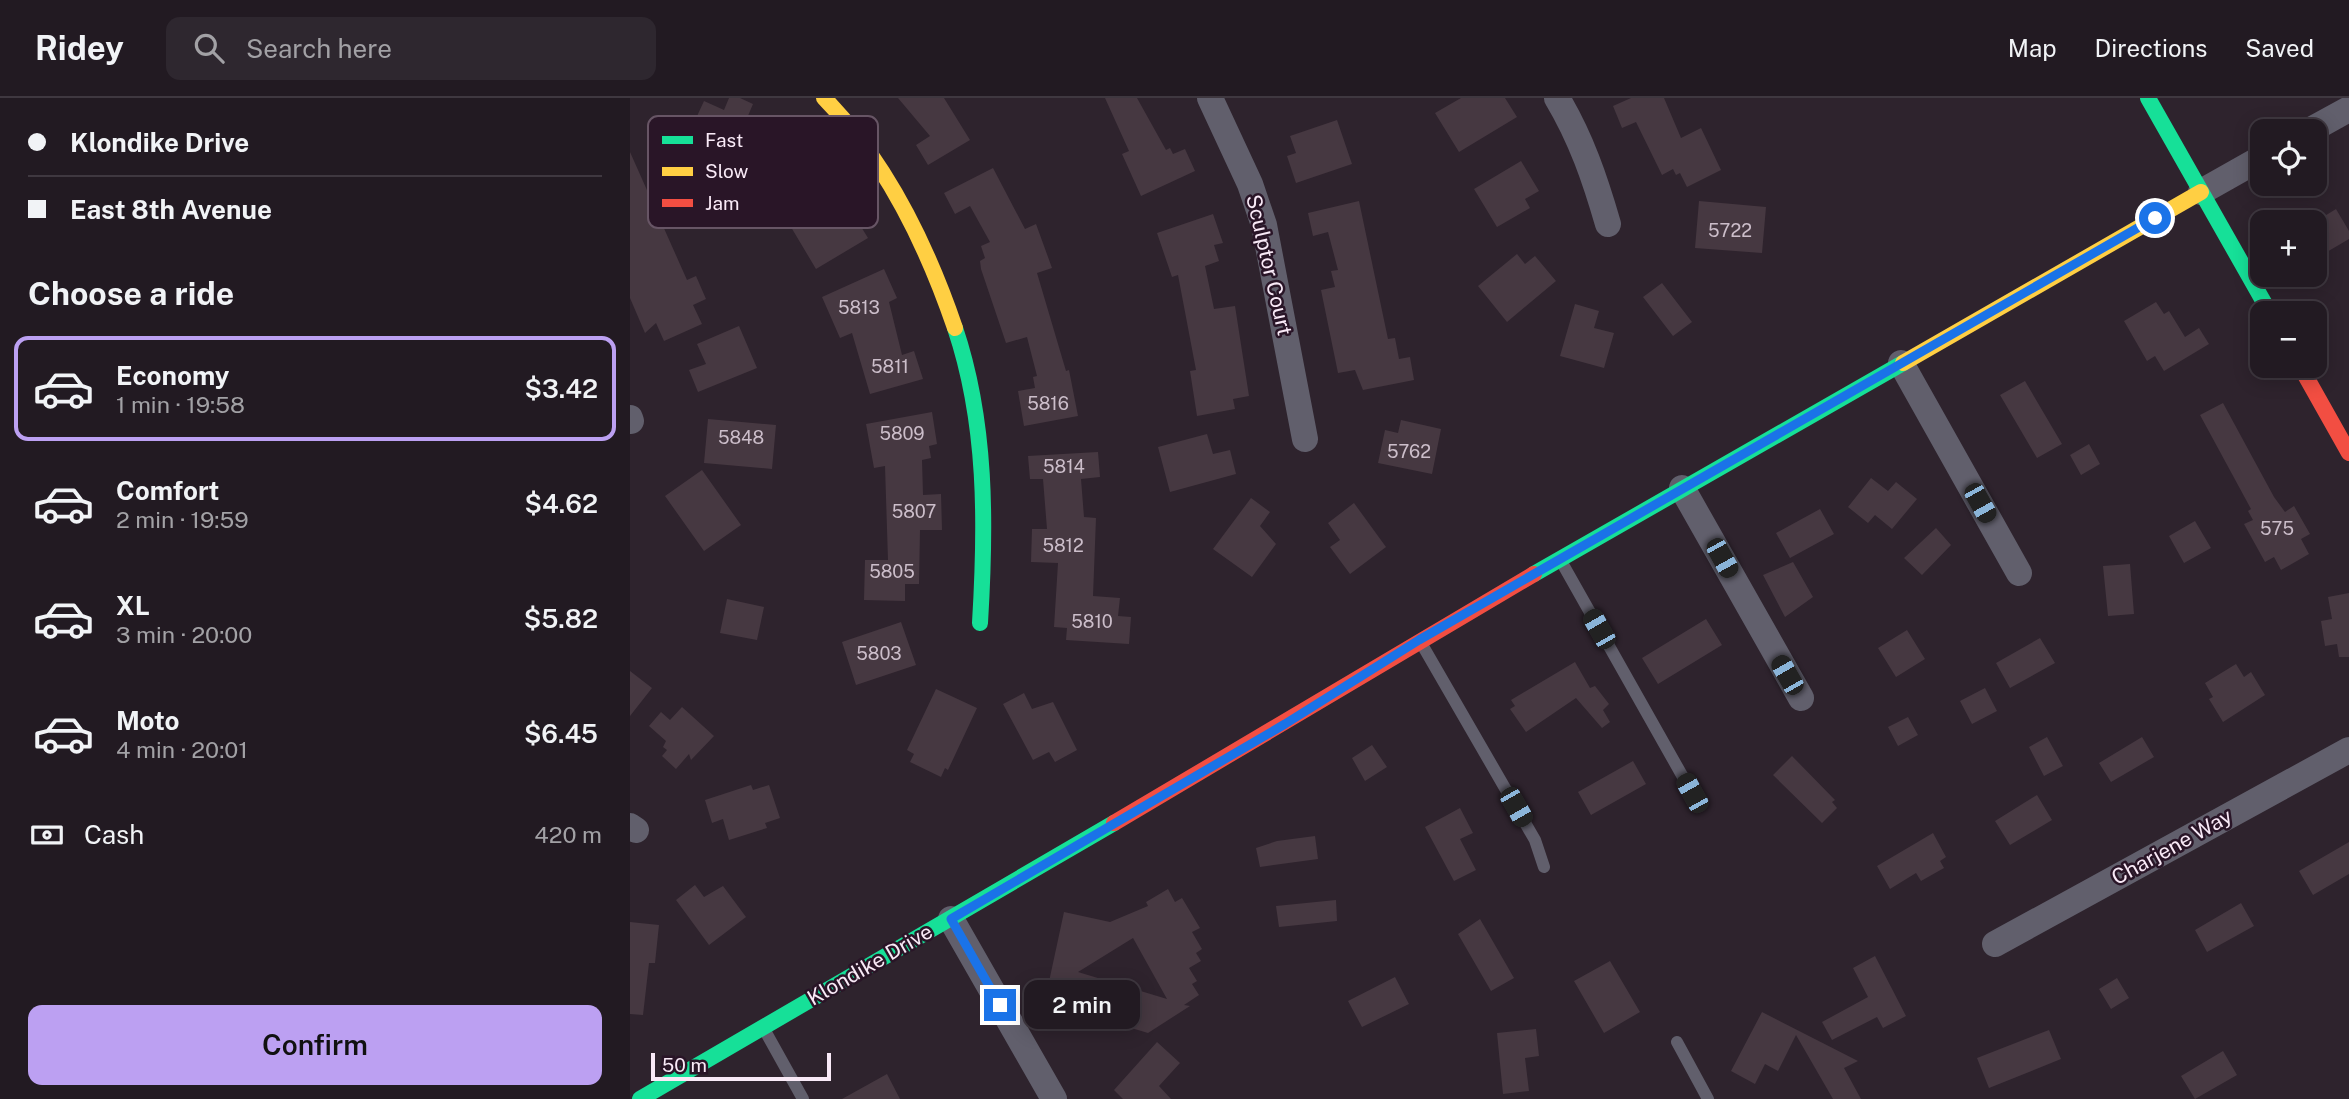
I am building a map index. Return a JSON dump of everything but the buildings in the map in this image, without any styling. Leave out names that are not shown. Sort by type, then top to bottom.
[{"type":"street","points":[[824,98],[839,116]]},
{"type":"street","name":"Sculptor Court","points":[[1210,98],[1250,184],[1264,225],[1305,439]]},
{"type":"street","points":[[1557,98],[1575,128],[1593,171],[1608,224]]},
{"type":"street","points":[[2148,98],[2263,301]]},
{"type":"street","points":[[2327,121],[2349,109]]},
{"type":"street","name":"Klondike Drive","points":[[640,1099],[1285,724],[1419,640],[2250,164]]},
{"type":"street","points":[[878,167],[905,211],[933,268],[954,323],[970,379],[982,451],[986,543],[980,623]]},
{"type":"street","points":[[1901,363],[2019,573]]},
{"type":"street","points":[[2307,378],[2349,453]]},
{"type":"street","points":[[1682,488],[1801,698]]},
{"type":"street","name":"Charjene Way","points":[[1995,944],[2349,750]]},
{"type":"street","points":[[951,919],[1054,1099]]},
{"type":"lane","points":[[1559,559],[1692,793]]},
{"type":"lane","points":[[1419,640],[1535,840],[1544,867]]},
{"type":"lane","points":[[762,1027],[803,1099]]},
{"type":"lane","points":[[1676,1042],[1709,1099]]},
{"type":"traffic: fast","points":[[2148,98],[2263,301]]},
{"type":"traffic: fast","points":[[955,328],[966,364],[979,437],[983,511],[980,623]]},
{"type":"traffic: fast","points":[[1534,574],[1903,363]]},
{"type":"traffic: fast","points":[[640,1099],[1114,823]]},
{"type":"traffic: slow","points":[[824,98],[840,116]]},
{"type":"traffic: slow","points":[[878,166],[918,236],[955,328]]},
{"type":"traffic: slow","points":[[1903,363],[2201,192]]},
{"type":"traffic: jam","points":[[2307,378],[2349,453]]},
{"type":"traffic: jam","points":[[1114,823],[1534,574]]},
{"type":"route","points":[[1000,1005],[951,919],[1285,724],[1419,640],[2155,218]]}]
